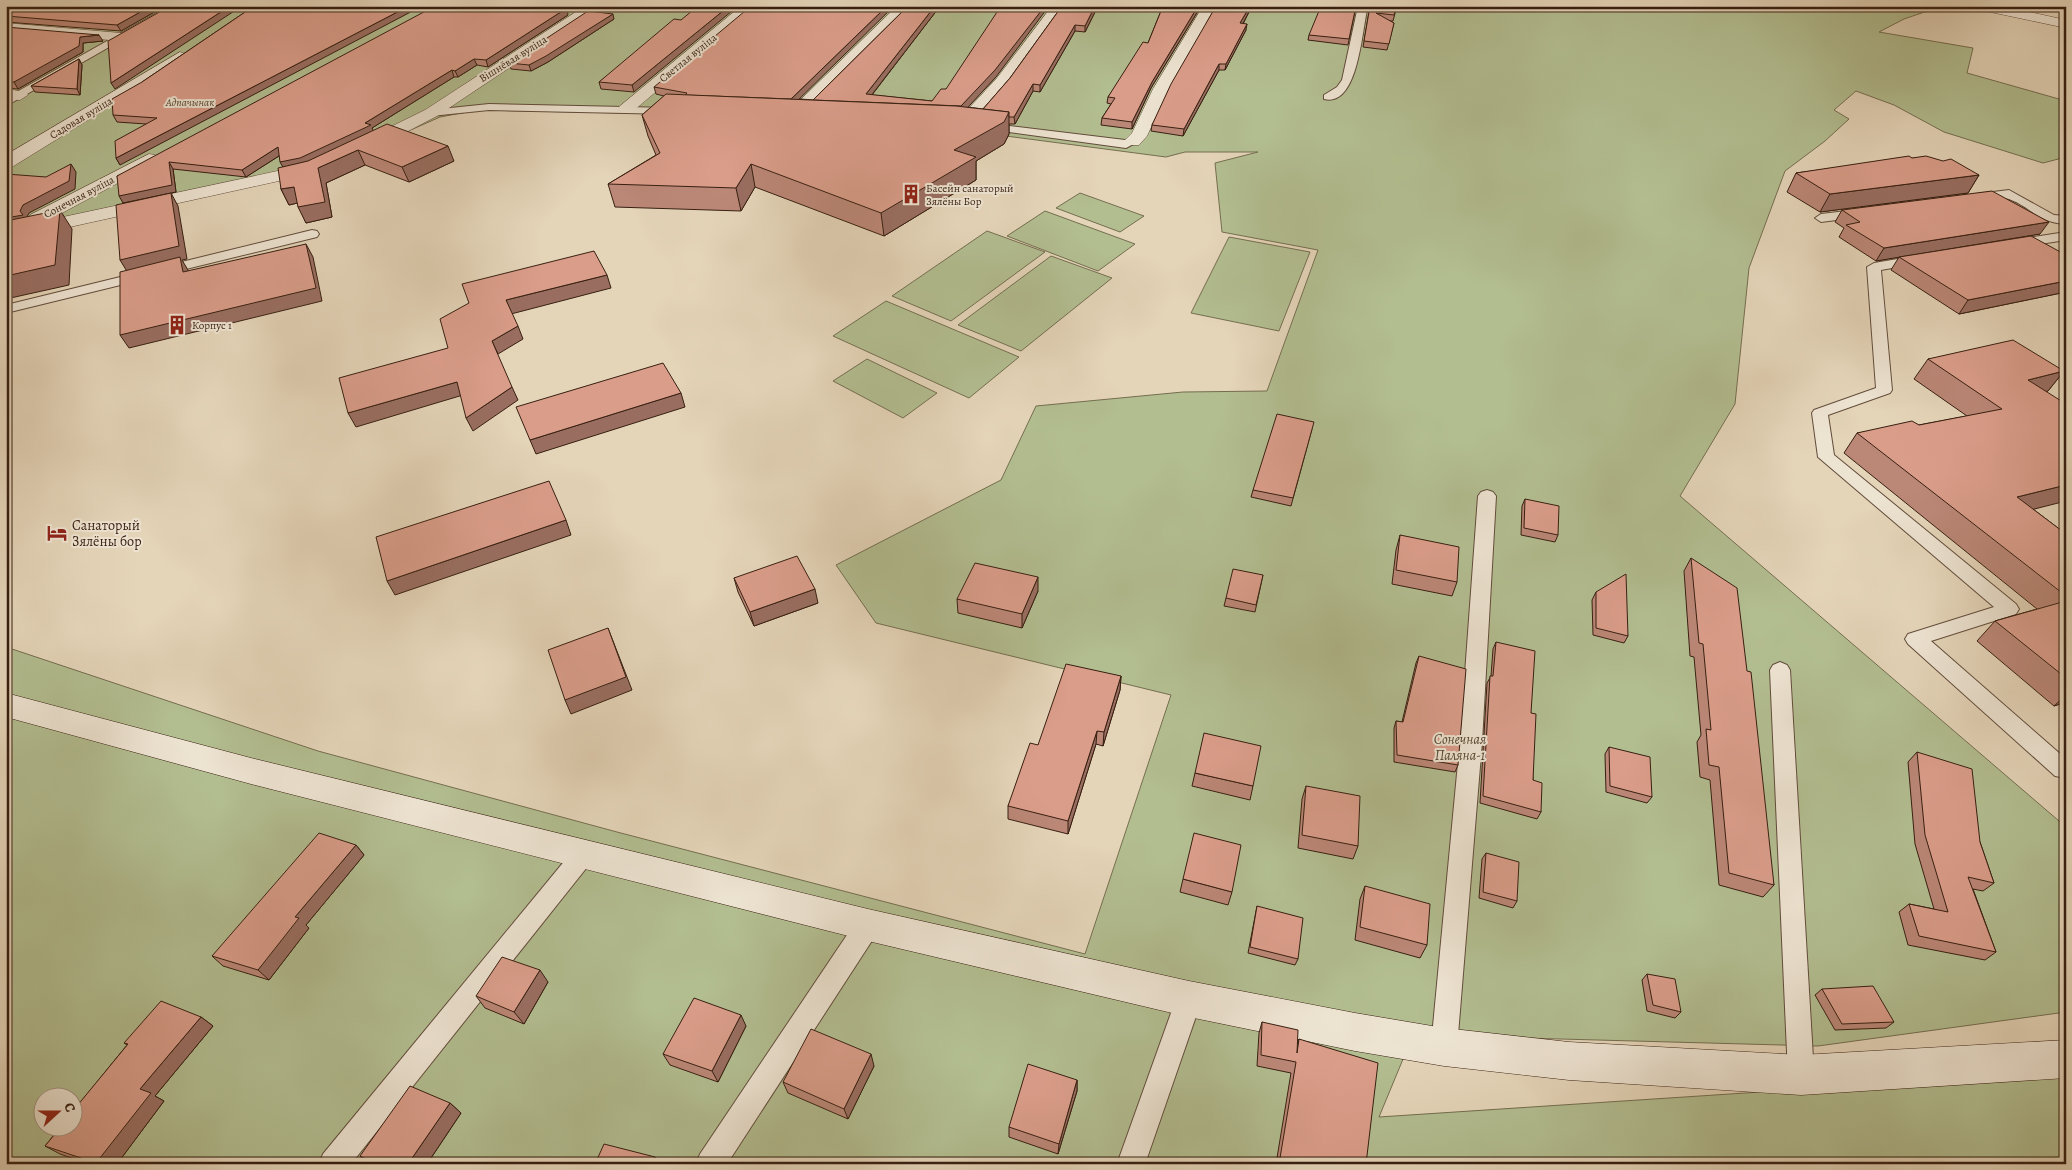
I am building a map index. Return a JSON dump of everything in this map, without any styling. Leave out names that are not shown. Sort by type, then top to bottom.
[{"type":"street","name":"Вішнёвая вуліца","points":[[9,234],[309,170],[431,113],[596,6]]},
{"type":"street","name":"Светлая вуліца","points":[[626,109],[750,6]]},
{"type":"street","points":[[787,116],[905,6]]},
{"type":"street","points":[[960,123],[1003,81],[1059,6]]},
{"type":"street","points":[[1133,142],[1139,136],[1161,89],[1198,32],[1210,6]]},
{"type":"street","points":[[1981,6],[2066,24]]},
{"type":"street","points":[[6,27],[121,37]]},
{"type":"street","name":"Садовая вуліца","points":[[6,163],[139,84],[194,48]]},
{"type":"street","name":"Сонечная вуліца","points":[[9,234],[161,153]]},
{"type":"street","points":[[6,704],[260,773],[868,925],[1189,999],[1444,1047],[1569,1061],[1801,1075],[2066,1059]]},
{"type":"lane","points":[[11,98],[176,6]]},
{"type":"lane","points":[[1328,97],[1343,88],[1348,78],[1357,25],[1363,6]]},
{"type":"lane","points":[[431,113],[489,106],[684,112]]},
{"type":"lane","points":[[787,116],[811,117]]},
{"type":"lane","points":[[960,123],[1126,144],[1133,142]]},
{"type":"lane","points":[[1960,201],[2009,194],[2066,228]]},
{"type":"lane","points":[[1821,218],[1881,211]]},
{"type":"lane","points":[[2051,219],[2066,220]]},
{"type":"lane","points":[[6,309],[312,234]]},
{"type":"lane","points":[[1999,247],[2066,236]]},
{"type":"lane","points":[[1941,256],[1874,266],[1884,390],[1820,413],[1826,457],[2009,609],[1915,638],[2063,770]]},
{"type":"lane","points":[[1444,1047],[1471,742],[1487,496]]},
{"type":"lane","points":[[1780,670],[1801,1075]]},
{"type":"lane","points":[[333,1164],[584,854]]},
{"type":"lane","points":[[710,1164],[868,925]]},
{"type":"lane","points":[[1131,1164],[1189,999]]},
{"type":"green space","points":[[6,6],[1942,6],[1904,19],[1879,32],[1973,48],[1967,73],[2066,101],[2066,157],[2043,163],[1944,132],[1894,105],[1856,91],[1834,110],[1849,119],[1825,141],[1785,171],[1749,268],[1735,404],[1680,496],[2066,827],[2066,1012],[1818,1046],[1413,1035],[1379,1117],[2066,1072],[2066,1164],[6,1164],[6,647],[318,751],[617,832],[1085,954],[1171,695],[876,623],[836,565],[1001,480],[1036,406],[1183,392],[1267,391],[1318,250],[1222,232],[1215,163],[1258,152],[1185,152],[1166,157],[983,133],[870,122],[478,110],[440,117],[345,159],[6,240]]},
{"type":"green space","points":[[1080,193],[1144,216],[1120,232],[1056,208]]},
{"type":"green space","points":[[1045,211],[1135,244],[1098,271],[1007,236]]},
{"type":"green space","points":[[987,231],[1045,252],[951,321],[892,296]]},
{"type":"green space","points":[[1229,237],[1310,252],[1279,331],[1191,313]]},
{"type":"green space","points":[[1051,256],[1112,278],[1021,351],[958,325]]},
{"type":"green space","points":[[886,301],[1019,357],[969,398],[833,336]]},
{"type":"green space","points":[[867,359],[937,393],[903,418],[833,381]]},
{"type":"building","points":[[6,6],[151,6],[117,25],[6,16]]},
{"type":"building","points":[[170,6],[230,6],[111,83],[108,41]]},
{"type":"building","points":[[254,6],[409,6],[116,158],[115,141],[157,118],[113,115],[112,99],[142,82]]},
{"type":"building","points":[[435,6],[545,6],[567,8],[486,60],[474,59],[455,71],[452,70],[365,123],[371,125],[300,158],[280,162],[278,147],[242,170],[169,162],[172,185],[119,196],[117,176]]},
{"type":"building","points":[[698,6],[729,6],[632,85],[599,82],[674,19],[681,20]]},
{"type":"building","points":[[751,6],[887,6],[791,99],[685,95],[687,93],[654,87]]},
{"type":"building","points":[[908,6],[935,6],[866,94],[932,101],[941,89],[946,89],[1001,6],[1045,6],[995,70],[961,106],[813,100]]},
{"type":"building","points":[[1062,6],[1095,6],[1085,26],[1075,25],[1040,85],[1033,84],[1014,117],[1009,117],[1009,112],[983,109],[1010,78]]},
{"type":"building","points":[[1163,6],[1198,6],[1152,82],[1132,122],[1102,118],[1115,98],[1108,97],[1143,42],[1148,43]]},
{"type":"building","points":[[1216,6],[1250,6],[1240,23],[1247,24],[1226,64],[1219,64],[1184,129],[1152,125],[1171,84]]},
{"type":"building","points":[[1321,6],[1356,6],[1349,39],[1309,35]]},
{"type":"building","points":[[1370,6],[1396,6],[1394,15],[1376,13],[1394,23],[1389,44],[1364,41]]},
{"type":"building","points":[[588,11],[613,14],[529,65],[509,63]]},
{"type":"building","points":[[6,27],[99,35],[80,37],[79,46],[14,82],[6,82]]},
{"type":"building","points":[[79,59],[77,89],[31,86]]},
{"type":"building","points":[[666,94],[956,106],[1009,112],[1004,122],[954,150],[976,157],[881,213],[751,164],[736,188],[608,184],[660,153],[642,115]]},
{"type":"building","points":[[387,124],[448,146],[402,167],[358,150],[318,168],[325,202],[298,207],[294,187],[281,189],[278,168],[308,161]]},
{"type":"building","points":[[1909,156],[1912,158],[1926,156],[1943,161],[1951,159],[1979,175],[1830,194],[1796,173]]},
{"type":"building","points":[[71,164],[69,181],[23,205],[20,211],[23,215],[6,218],[6,174],[46,177]]},
{"type":"building","points":[[1992,191],[2049,222],[1884,248],[1846,225],[1860,222],[1842,210]]},
{"type":"building","points":[[171,193],[179,246],[120,260],[116,205]]},
{"type":"building","points":[[60,210],[55,265],[6,276],[6,221]]},
{"type":"building","points":[[2031,236],[2066,255],[2066,281],[1968,300],[1899,257]]},
{"type":"building","name":"Корпус 1","points":[[306,244],[316,288],[120,335],[120,272],[180,257],[183,272]]},
{"type":"building","points":[[594,251],[607,275],[506,300],[518,326],[492,341],[512,387],[466,418],[457,382],[348,413],[339,378],[448,348],[440,319],[469,303],[462,284]]},
{"type":"building","points":[[2013,340],[2064,371],[2028,380],[2066,404],[2066,485],[2017,497],[2066,534],[2066,596],[1857,433],[1912,421],[1919,425],[2002,409],[1928,359]]},
{"type":"building","points":[[663,363],[681,393],[530,440],[516,407]]},
{"type":"building","points":[[1277,414],[1314,422],[1293,498],[1253,490]]},
{"type":"building","points":[[549,481],[566,520],[387,581],[376,537]]},
{"type":"building","points":[[1525,499],[1559,506],[1558,535],[1524,528]]},
{"type":"building","points":[[1400,535],[1459,547],[1457,582],[1396,570]]},
{"type":"building","points":[[797,556],[815,589],[750,612],[734,578]]},
{"type":"building","points":[[1691,558],[1737,588],[1747,671],[1751,672],[1774,885],[1729,873],[1719,767],[1709,765],[1706,729],[1711,730],[1703,644],[1699,643]]},
{"type":"building","points":[[975,563],[1038,577],[1022,614],[957,599]]},
{"type":"building","points":[[1233,569],[1263,575],[1256,605],[1226,598]]},
{"type":"building","points":[[1626,574],[1628,636],[1596,628],[1596,592]]},
{"type":"building","points":[[2066,601],[2066,678],[1995,621]]},
{"type":"building","points":[[608,628],[626,677],[565,700],[548,650]]},
{"type":"building","points":[[1496,642],[1535,651],[1531,713],[1536,714],[1533,780],[1542,783],[1541,812],[1483,796],[1490,676],[1493,676]]},
{"type":"building","points":[[1419,656],[1466,669],[1458,765],[1397,755],[1396,721],[1403,722]]},
{"type":"building","points":[[1066,664],[1121,676],[1104,732],[1097,731],[1068,821],[1008,806],[1030,743],[1038,745]]},
{"type":"building","points":[[1204,733],[1261,746],[1253,786],[1195,773]]},
{"type":"building","points":[[1609,747],[1650,757],[1652,797],[1610,786]]},
{"type":"building","points":[[1917,752],[1972,769],[1980,842],[1994,883],[1968,877],[1996,952],[1919,936],[1909,904],[1948,912],[1925,835]]},
{"type":"building","points":[[1306,786],[1360,796],[1358,846],[1302,835]]},
{"type":"building","points":[[319,833],[356,845],[295,917],[299,918],[258,970],[212,956]]},
{"type":"building","points":[[1194,833],[1241,845],[1232,892],[1183,879]]},
{"type":"building","points":[[1486,853],[1519,862],[1517,901],[1483,892]]},
{"type":"building","points":[[1365,886],[1430,904],[1427,945],[1360,927]]},
{"type":"building","points":[[1257,906],[1303,918],[1298,959],[1250,947]]},
{"type":"building","points":[[502,957],[540,970],[514,1012],[476,996]]},
{"type":"building","points":[[1647,974],[1675,979],[1681,1012],[1653,1005]]},
{"type":"building","points":[[1873,986],[1894,1022],[1842,1024],[1822,989]]},
{"type":"building","points":[[694,998],[741,1015],[712,1071],[663,1054]]},
{"type":"building","points":[[161,1001],[201,1017],[140,1089],[151,1093],[96,1163],[45,1146],[52,1138],[82,1138],[82,1100],[128,1044],[124,1043]]},
{"type":"building","points":[[1262,1022],[1298,1030],[1297,1053],[1299,1039],[1378,1063],[1366,1164],[1279,1164],[1296,1062],[1261,1055]]},
{"type":"building","points":[[811,1029],[871,1054],[844,1109],[783,1082]]},
{"type":"building","points":[[1028,1064],[1077,1080],[1059,1144],[1009,1127]]},
{"type":"building","points":[[410,1086],[450,1103],[408,1164],[376,1164],[360,1156]]},
{"type":"building","points":[[604,1144],[655,1157],[652,1164],[595,1164]]},
{"type":"place","name":"Басейн санаторый Зялёны Бор","points":[[911,194]]},
{"type":"place","name":"Корпус 1","points":[[177,325]]},
{"type":"place","name":"Санаторый Зялёны бор","points":[[57,533]]},
{"type":"park label","name":"Адпачынак","points":[[190,102]]},
{"type":"park label","name":"Сонечная Паляна-1","points":[[1460,748]]}]
